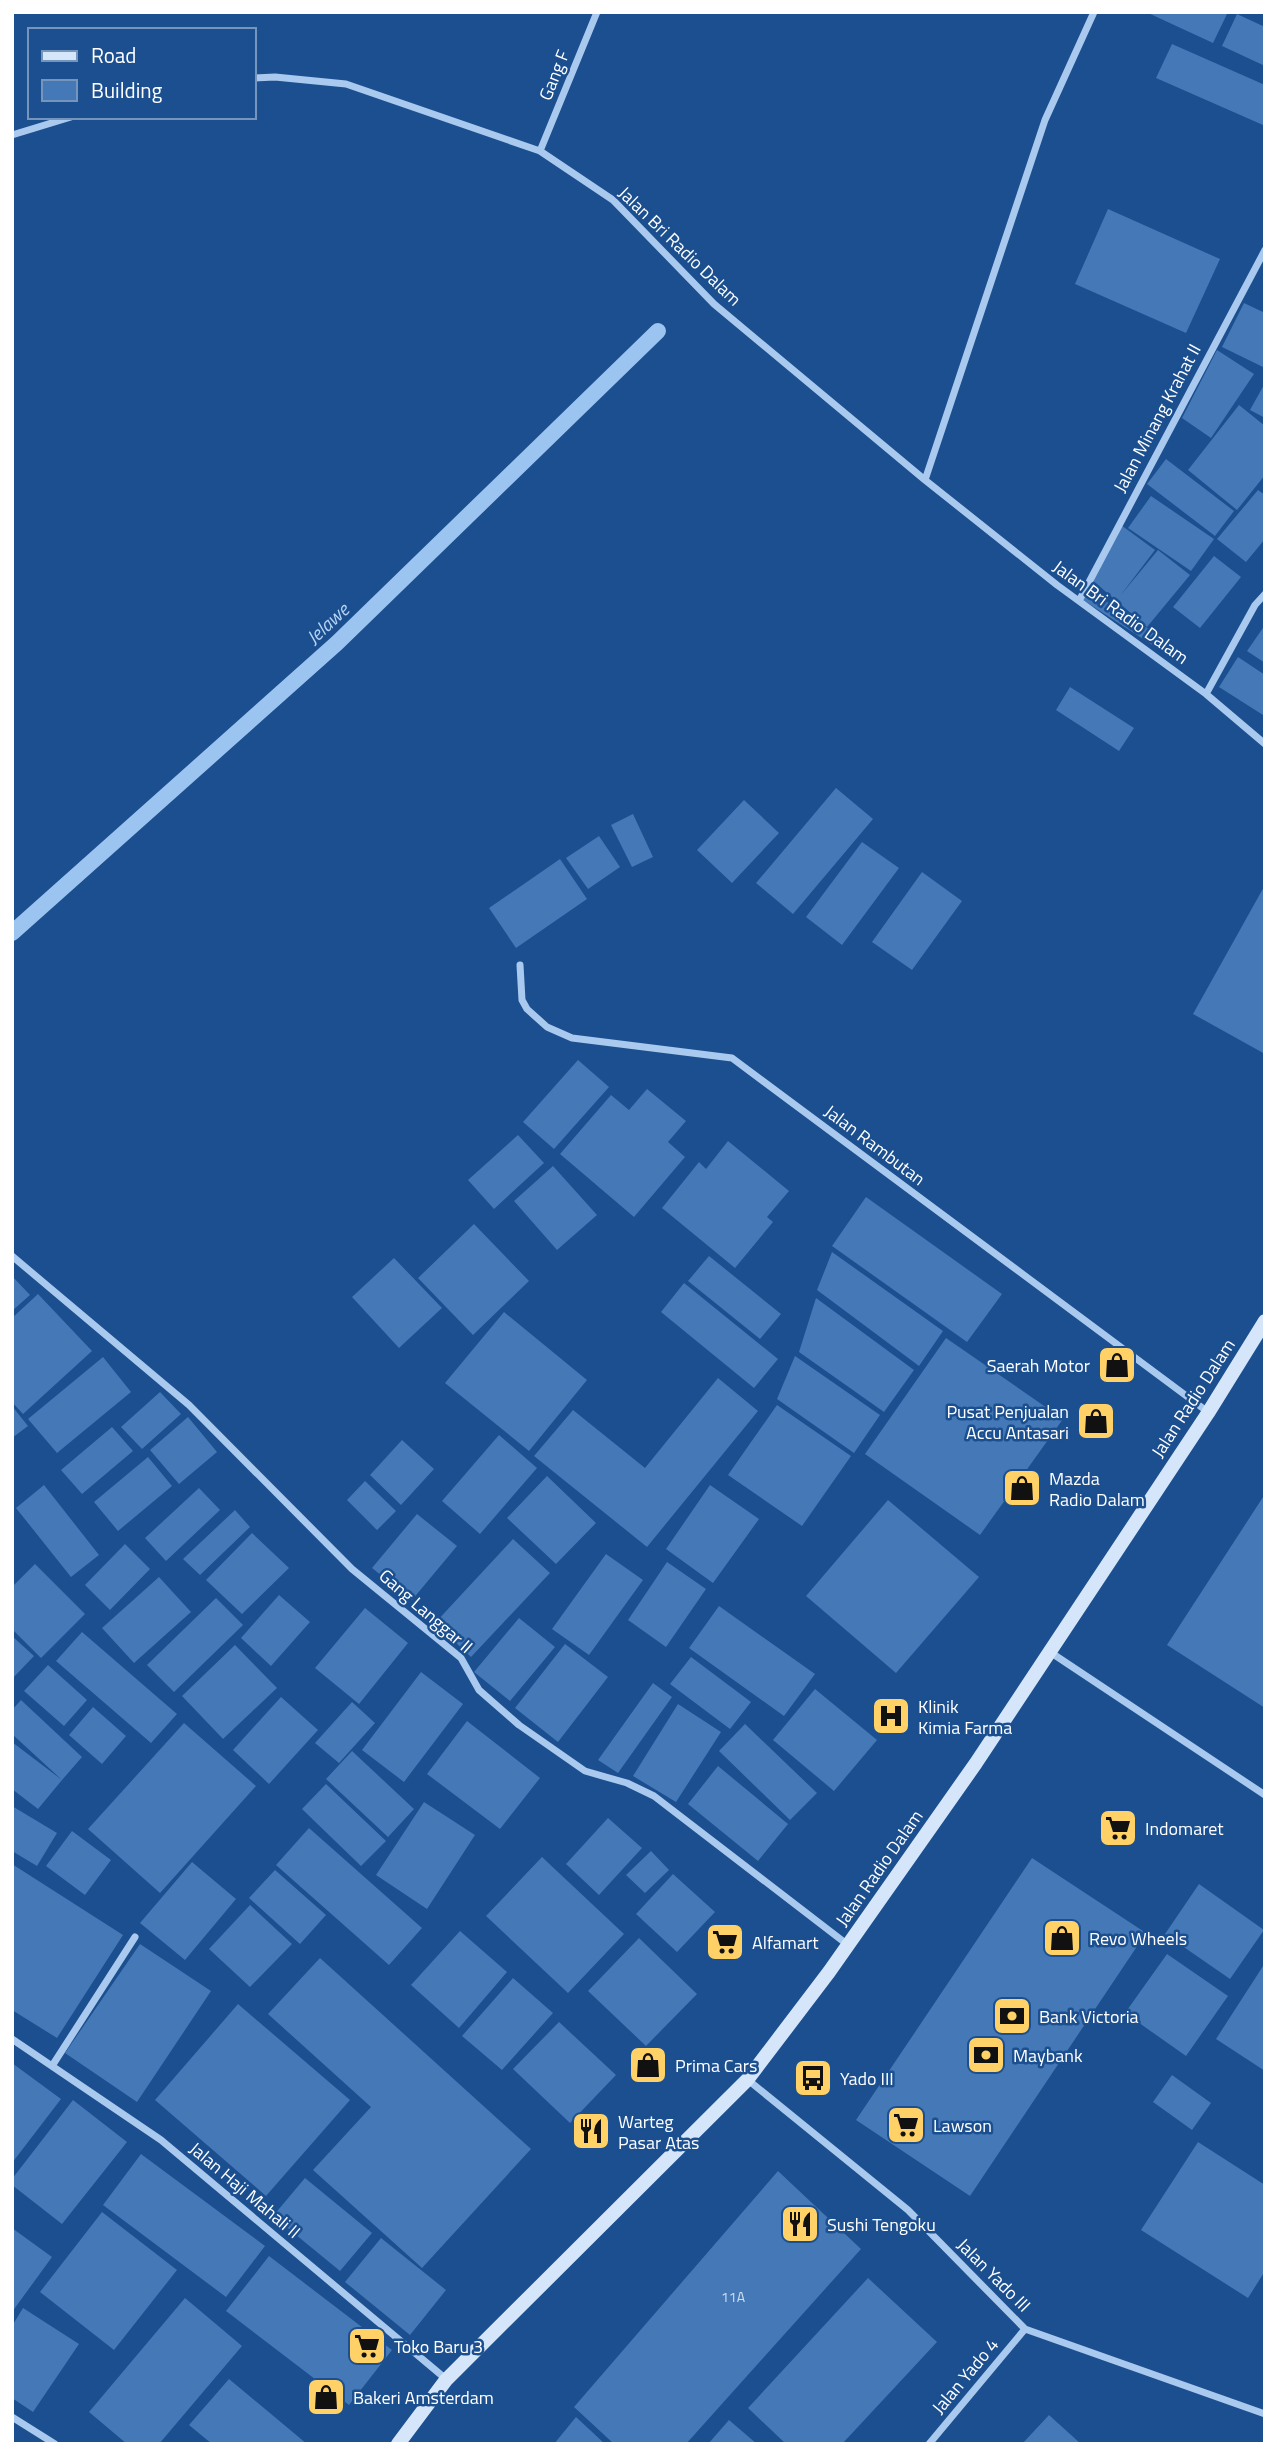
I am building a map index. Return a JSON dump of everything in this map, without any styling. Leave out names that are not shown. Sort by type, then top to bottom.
[{"type":"main road","name":"Jalan Radio Dalam","points":[[398,2444],[446,2380],[747,2080],[848,1945],[976,1763],[1208,1413],[1265,1321]]},
{"type":"street","name":"Gang F","points":[[540,151],[597,12]]},
{"type":"street","points":[[925,480],[1045,120],[1094,12]]},
{"type":"street","name":"Jalan Bri Radio Dalam","points":[[256,78],[275,76],[346,84],[540,151],[613,200],[714,304],[925,480],[1079,601],[1206,694],[1265,744]]},
{"type":"street","points":[[12,135],[64,119]]},
{"type":"street","name":"Jalan Minang Krahat II","points":[[1079,601],[1265,250]]},
{"type":"street","points":[[1206,694],[1255,605],[1265,594]]},
{"type":"street","name":"Jalan Rambutan","points":[[520,965],[522,1000],[527,1009],[547,1027],[572,1038],[732,1058],[1208,1413]]},
{"type":"street","name":"Gang Langgar II","points":[[12,1256],[189,1405],[352,1569],[461,1658],[479,1690],[519,1725],[585,1771],[627,1783],[654,1796],[848,1945]]},
{"type":"street","points":[[1048,1651],[1265,1795]]},
{"type":"street","points":[[52,2066],[135,1937]]},
{"type":"street","name":"Jalan Haji Mahali II","points":[[12,2039],[161,2140],[446,2380]]},
{"type":"street","name":"Jalan Yado III","points":[[747,2080],[908,2210],[1025,2329],[1265,2414]]},
{"type":"street","name":"Jalan Yado 4","points":[[929,2444],[1025,2329]]},
{"type":"street","points":[[12,2417],[55,2444]]},
{"type":"building","points":[[1146,12],[1228,12],[1213,43]]},
{"type":"building","points":[[1237,14],[1265,27],[1265,66],[1222,46]]},
{"type":"building","points":[[1172,44],[1265,85],[1263,125],[1156,78]]},
{"type":"building","points":[[1108,209],[1220,259],[1186,333],[1075,284]]},
{"type":"building","points":[[1244,303],[1265,313],[1265,368],[1222,347]]},
{"type":"building","points":[[1217,350],[1254,374],[1211,438],[1182,418]]},
{"type":"building","points":[[1265,383],[1265,418],[1250,410]]},
{"type":"building","points":[[1239,405],[1265,426],[1265,475],[1237,510],[1188,470]]},
{"type":"building","points":[[1166,459],[1234,511],[1215,536],[1147,484]]},
{"type":"building","points":[[1258,490],[1265,495],[1265,539],[1246,562],[1217,539]]},
{"type":"building","points":[[1151,496],[1214,539],[1191,571],[1128,528]]},
{"type":"building","points":[[1121,525],[1155,550],[1120,596],[1158,550],[1190,575],[1147,627],[1091,579]]},
{"type":"building","points":[[1214,556],[1241,577],[1200,628],[1173,607]]},
{"type":"building","points":[[1089,590],[1164,639],[1157,648],[1083,600]]},
{"type":"building","points":[[1265,625],[1265,663],[1247,651]]},
{"type":"building","points":[[1238,657],[1265,675],[1263,715],[1219,687]]},
{"type":"building","points":[[1070,687],[1134,728],[1119,751],[1056,710]]},
{"type":"building","points":[[836,788],[873,819],[793,914],[756,883]]},
{"type":"building","points":[[744,800],[779,833],[732,883],[697,850]]},
{"type":"building","points":[[633,814],[653,857],[632,867],[611,825]]},
{"type":"building","points":[[599,836],[620,867],[588,889],[566,858]]},
{"type":"building","points":[[862,842],[899,868],[842,945],[806,917]]},
{"type":"building","points":[[560,859],[587,899],[516,948],[489,908]]},
{"type":"building","points":[[922,872],[962,901],[912,970],[872,942]]},
{"type":"building","points":[[1265,885],[1265,1054],[1193,1014]]},
{"type":"building","points":[[578,1060],[609,1087],[554,1149],[523,1122]]},
{"type":"building","points":[[647,1089],[686,1121],[668,1142],[685,1157],[634,1217],[560,1154],[611,1095],[629,1110]]},
{"type":"building","points":[[518,1135],[544,1163],[494,1209],[468,1180]]},
{"type":"building","points":[[728,1141],[789,1191],[767,1217],[773,1222],[735,1268],[662,1208],[699,1162],[706,1169]]},
{"type":"building","points":[[553,1166],[597,1215],[557,1250],[514,1201]]},
{"type":"building","points":[[866,1197],[1002,1294],[967,1342],[832,1246]]},
{"type":"building","points":[[474,1224],[529,1281],[473,1335],[418,1278]]},
{"type":"building","points":[[832,1252],[943,1331],[919,1366],[817,1290]]},
{"type":"building","points":[[709,1256],[781,1314],[760,1339],[688,1281]]},
{"type":"building","points":[[394,1258],[442,1308],[399,1348],[352,1297]]},
{"type":"building","points":[[12,1276],[30,1295],[12,1311]]},
{"type":"building","points":[[684,1283],[778,1359],[754,1388],[661,1312]]},
{"type":"building","points":[[38,1294],[92,1351],[23,1414],[12,1402],[12,1318]]},
{"type":"building","points":[[816,1298],[914,1370],[884,1412],[799,1352]]},
{"type":"building","points":[[504,1312],[587,1380],[529,1451],[445,1383]]},
{"type":"building","points":[[946,1338],[1063,1419],[980,1535],[865,1454]]},
{"type":"building","points":[[795,1356],[880,1415],[854,1453],[777,1399]]},
{"type":"building","points":[[103,1357],[131,1392],[57,1453],[28,1419]]},
{"type":"building","points":[[718,1378],[758,1411],[647,1547],[534,1456],[573,1410],[645,1468]]},
{"type":"building","points":[[160,1392],[181,1414],[142,1449],[121,1427]]},
{"type":"building","points":[[777,1405],[851,1456],[802,1526],[728,1475]]},
{"type":"building","points":[[12,1406],[28,1426],[12,1438]]},
{"type":"building","points":[[188,1417],[217,1452],[179,1484],[150,1450]]},
{"type":"building","points":[[112,1427],[133,1451],[82,1494],[61,1470]]},
{"type":"building","points":[[499,1435],[537,1468],[480,1534],[442,1501]]},
{"type":"building","points":[[402,1440],[434,1469],[401,1505],[370,1475]]},
{"type":"building","points":[[148,1457],[172,1486],[118,1531],[94,1502]]},
{"type":"building","points":[[547,1476],[596,1523],[556,1564],[507,1518]]},
{"type":"building","points":[[365,1481],[396,1511],[377,1530],[347,1500]]},
{"type":"building","points":[[44,1485],[99,1555],[71,1577],[16,1508]]},
{"type":"building","points":[[710,1485],[759,1519],[713,1583],[666,1549]]},
{"type":"building","points":[[199,1488],[220,1510],[166,1561],[145,1538]]},
{"type":"building","points":[[1265,1494],[1265,1708],[1167,1645]]},
{"type":"building","points":[[888,1500],[979,1577],[896,1673],[806,1596]]},
{"type":"building","points":[[235,1510],[250,1527],[200,1575],[183,1559]]},
{"type":"building","points":[[417,1514],[457,1546],[412,1600],[372,1568]]},
{"type":"building","points":[[252,1533],[289,1568],[242,1614],[206,1580]]},
{"type":"building","points":[[513,1539],[550,1573],[471,1657],[435,1623]]},
{"type":"building","points":[[125,1544],[150,1569],[110,1610],[85,1585]]},
{"type":"building","points":[[606,1554],[643,1580],[589,1655],[552,1629]]},
{"type":"building","points":[[667,1562],[706,1589],[666,1647],[628,1620]]},
{"type":"building","points":[[35,1564],[85,1614],[41,1658],[12,1629],[12,1587]]},
{"type":"building","points":[[159,1577],[191,1612],[134,1663],[102,1628]]},
{"type":"building","points":[[279,1595],[310,1622],[271,1666],[241,1638]]},
{"type":"building","points":[[216,1598],[243,1625],[174,1692],[147,1665]]},
{"type":"building","points":[[719,1606],[815,1674],[784,1716],[689,1648]]},
{"type":"building","points":[[365,1608],[408,1643],[359,1704],[315,1668]]},
{"type":"building","points":[[519,1618],[555,1647],[510,1701],[474,1672]]},
{"type":"building","points":[[82,1632],[177,1714],[151,1743],[56,1661]]},
{"type":"building","points":[[12,1636],[34,1656],[12,1679]]},
{"type":"building","points":[[565,1644],[608,1677],[558,1742],[515,1708]]},
{"type":"building","points":[[235,1645],[277,1688],[223,1739],[182,1696]]},
{"type":"building","points":[[691,1657],[751,1702],[730,1729],[670,1684]]},
{"type":"building","points":[[48,1665],[87,1700],[64,1726],[24,1691]]},
{"type":"building","points":[[421,1672],[463,1704],[404,1782],[362,1750]]},
{"type":"building","points":[[653,1683],[672,1697],[618,1773],[598,1760]]},
{"type":"building","points":[[815,1689],[877,1740],[834,1791],[773,1740]]},
{"type":"building","points":[[281,1697],[318,1730],[269,1784],[233,1750]]},
{"type":"building","points":[[21,1700],[82,1757],[62,1780],[12,1734],[12,1710]]},
{"type":"building","points":[[352,1702],[375,1723],[339,1763],[315,1743]]},
{"type":"building","points":[[678,1704],[721,1732],[676,1802],[633,1776]]},
{"type":"building","points":[[93,1707],[126,1736],[102,1764],[69,1735]]},
{"type":"building","points":[[467,1721],[540,1778],[500,1829],[427,1774]]},
{"type":"building","points":[[184,1723],[256,1786],[160,1893],[88,1829]]},
{"type":"building","points":[[745,1724],[817,1793],[790,1820],[719,1751]]},
{"type":"building","points":[[12,1742],[62,1780],[38,1809],[12,1789]]},
{"type":"building","points":[[352,1751],[414,1809],[388,1837],[326,1779]]},
{"type":"building","points":[[718,1766],[788,1824],[758,1861],[688,1804]]},
{"type":"building","points":[[326,1784],[386,1841],[361,1866],[302,1809]]},
{"type":"building","points":[[424,1802],[475,1835],[427,1909],[376,1875]]},
{"type":"building","points":[[12,1806],[57,1833],[37,1866],[12,1851]]},
{"type":"building","points":[[608,1818],[642,1848],[599,1895],[566,1864]]},
{"type":"building","points":[[309,1828],[422,1928],[389,1965],[276,1865]]},
{"type":"building","points":[[72,1831],[111,1860],[85,1895],[46,1866]]},
{"type":"building","points":[[651,1851],[669,1870],[645,1893],[626,1875]]},
{"type":"building","points":[[542,1857],[624,1934],[568,1993],[486,1916]]},
{"type":"building","points":[[1032,1858],[1146,1933],[970,2196],[856,2120]]},
{"type":"building","points":[[192,1862],[236,1899],[185,1960],[140,1923]]},
{"type":"building","points":[[12,1864],[123,1935],[57,2038],[12,2010]]},
{"type":"building","points":[[275,1870],[326,1915],[300,1944],[249,1898]]},
{"type":"building","points":[[673,1874],[715,1912],[677,1952],[636,1914]]},
{"type":"building","points":[[1199,1884],[1264,1930],[1230,1979],[1165,1934]]},
{"type":"building","points":[[250,1905],[292,1944],[250,1987],[209,1949]]},
{"type":"building","points":[[460,1931],[507,1972],[459,2028],[411,1985]]},
{"type":"building","points":[[639,1938],[697,1994],[646,2046],[588,1991]]},
{"type":"building","points":[[140,1944],[211,1991],[137,2102],[65,2053]]},
{"type":"building","points":[[1167,1954],[1228,1996],[1186,2056],[1125,2013]]},
{"type":"building","points":[[320,1958],[531,2149],[422,2268],[313,2170],[371,2107],[268,2014]]},
{"type":"building","points":[[1265,1963],[1265,2071],[1216,2039]]},
{"type":"building","points":[[513,1978],[553,2013],[502,2070],[462,2036]]},
{"type":"building","points":[[238,2004],[350,2100],[266,2196],[155,2100]]},
{"type":"building","points":[[559,2022],[616,2075],[570,2123],[513,2069]]},
{"type":"building","points":[[12,2063],[61,2099],[12,2163]]},
{"type":"building","points":[[1172,2075],[1211,2103],[1192,2130],[1153,2102]]},
{"type":"building","points":[[73,2100],[127,2142],[62,2224],[12,2185],[12,2179]]},
{"type":"building","points":[[1198,2142],[1265,2185],[1265,2271],[1248,2298],[1141,2230]]},
{"type":"building","points":[[141,2154],[265,2246],[226,2297],[103,2205]]},
{"type":"building","points":[[778,2171],[861,2249],[686,2444],[614,2444],[574,2407]]},
{"type":"building","points":[[305,2178],[372,2233],[340,2271],[273,2216]]},
{"type":"building","points":[[102,2212],[177,2270],[114,2350],[40,2292]]},
{"type":"building","points":[[12,2228],[52,2257],[12,2312]]},
{"type":"building","points":[[381,2238],[446,2290],[410,2335],[345,2282]]},
{"type":"building","points":[[269,2256],[392,2350],[349,2405],[226,2311]]},
{"type":"building","points":[[868,2278],[937,2342],[842,2444],[786,2444],[748,2408]]},
{"type":"building","points":[[185,2298],[242,2346],[159,2444],[127,2444],[89,2412]]},
{"type":"building","points":[[23,2308],[79,2344],[33,2412],[12,2398],[12,2326]]},
{"type":"building","points":[[229,2379],[307,2444],[212,2444],[189,2425]]},
{"type":"building","points":[[1049,2415],[1081,2444],[1022,2444]]},
{"type":"building","points":[[576,2417],[605,2444],[554,2444]]},
{"type":"building","points":[[729,2420],[757,2444],[708,2444]]},
{"type":"waterway","name":"Jelawe","points":[[12,933],[337,643],[658,331]]},
{"type":"place","name":"Saerah Motor","points":[[1117,1365]]},
{"type":"place","name":"Pusat Penjualan Accu Antasari","points":[[1096,1421]]},
{"type":"place","name":"Mazda Radio Dalam","points":[[1022,1488]]},
{"type":"place","name":"Klinik Kimia Farma","points":[[891,1716]]},
{"type":"place","name":"Indomaret","points":[[1118,1828]]},
{"type":"place","name":"Revo Wheels","points":[[1062,1938]]},
{"type":"place","name":"Alfamart","points":[[725,1942]]},
{"type":"place","name":"Bank Victoria","points":[[1012,2016]]},
{"type":"place","name":"Maybank","points":[[986,2055]]},
{"type":"place","name":"Prima Cars","points":[[648,2065]]},
{"type":"place","name":"Yado III","points":[[813,2078]]},
{"type":"place","name":"Lawson","points":[[906,2125]]},
{"type":"place","name":"Warteg Pasar Atas","points":[[591,2131]]},
{"type":"place","name":"Sushi Tengoku","points":[[800,2224]]},
{"type":"place","name":"Toko Baru 3","points":[[367,2346]]},
{"type":"place","name":"Bakeri Amsterdam","points":[[326,2397]]}]
